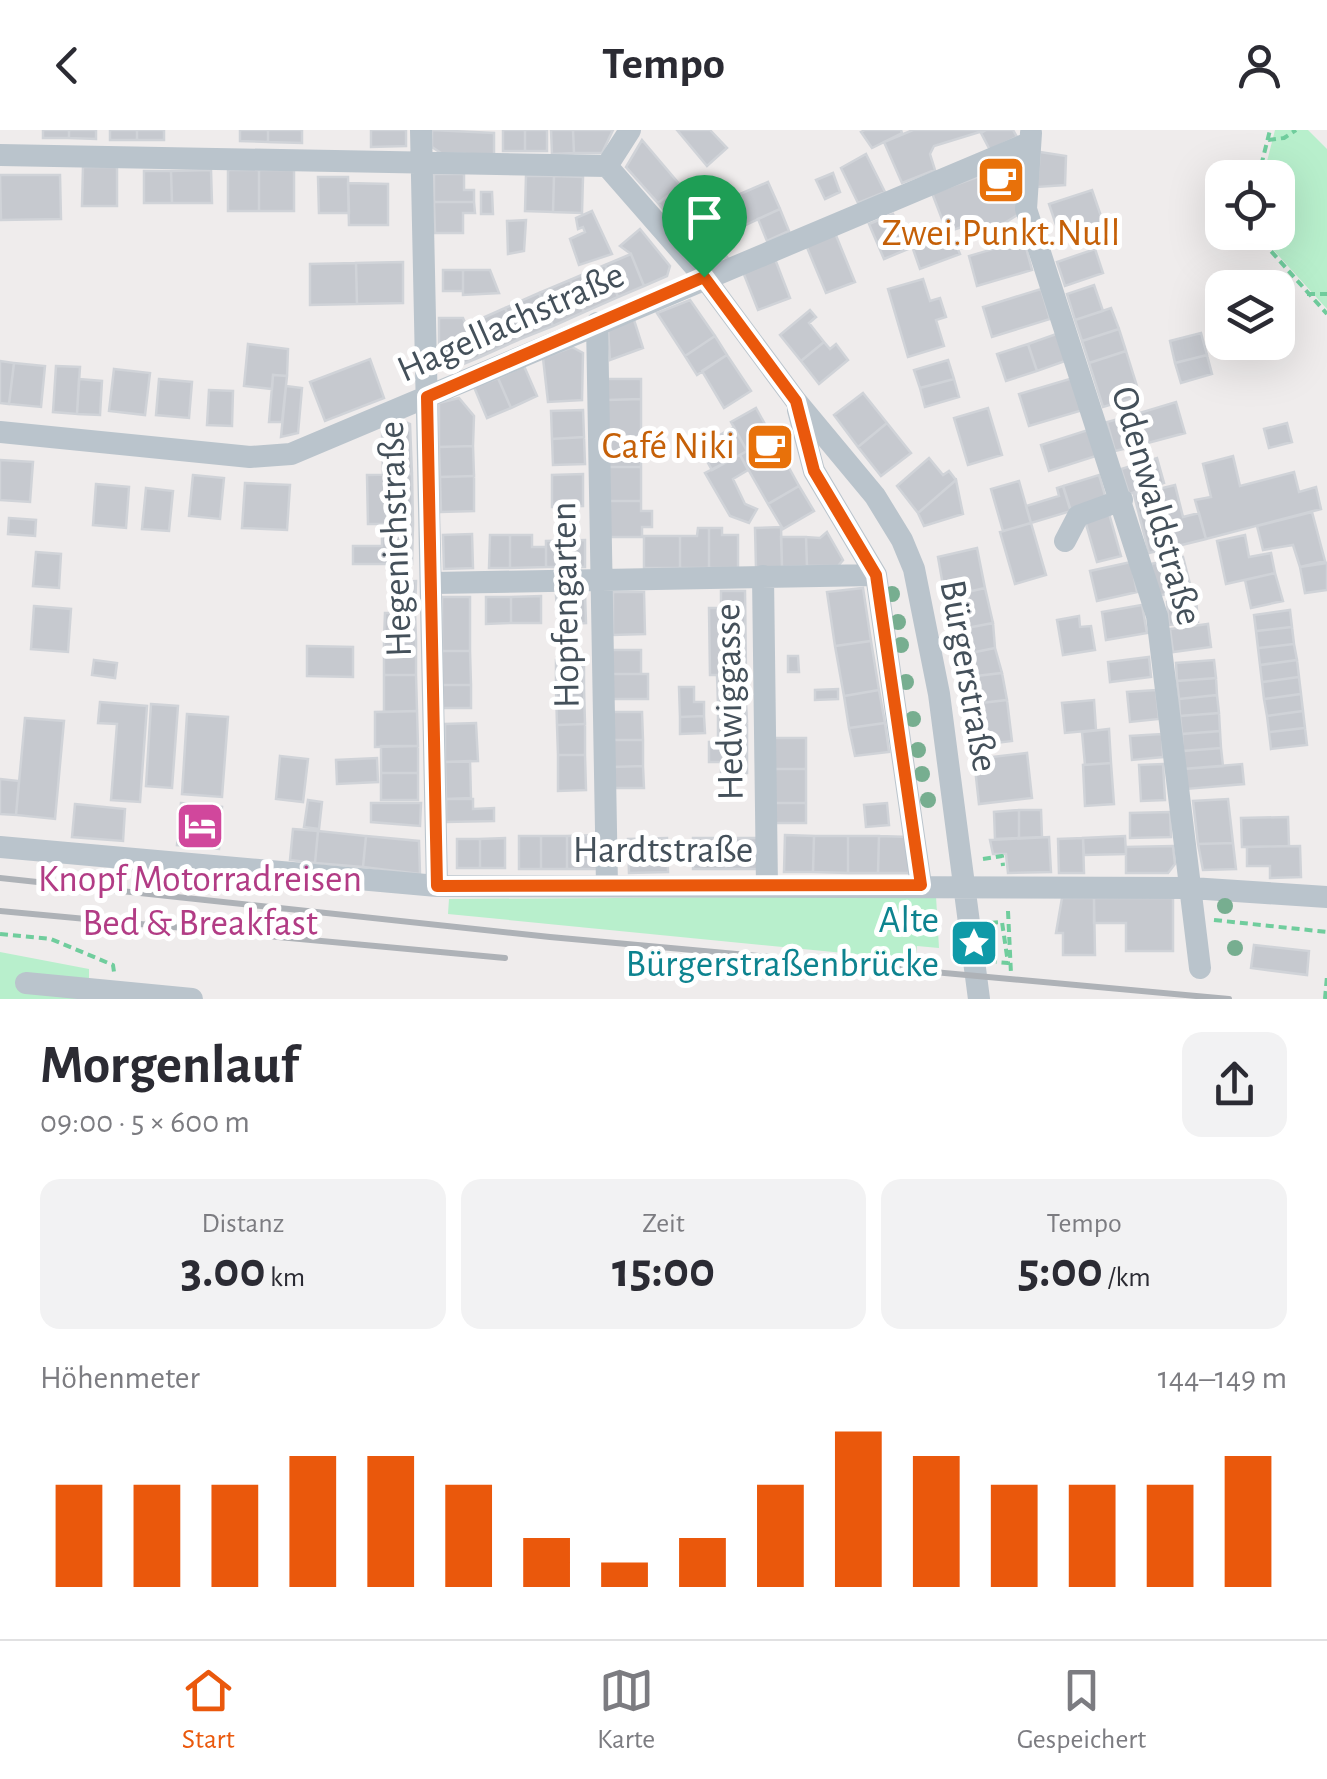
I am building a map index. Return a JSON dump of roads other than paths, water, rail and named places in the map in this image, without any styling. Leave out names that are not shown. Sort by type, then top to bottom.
[{"type":"street","name":"Hegenichstraße","points":[[421,130],[434,583],[437,886]]},
{"type":"street","points":[[0,156],[608,166],[630,130]]},
{"type":"street","name":"Hagellachstraße","points":[[0,432],[272,458],[309,449],[1030,136]]},
{"type":"street","name":"Odenwaldstraße","points":[[1030,136],[1026,209],[1157,616],[1200,968]]},
{"type":"street","name":"Bürgerstraße","points":[[608,166],[704,277],[894,524],[914,569],[939,694],[980,999]]},
{"type":"street","name":"Hopfengarten","points":[[597,323],[607,886]]},
{"type":"street","name":"Bürgerstraße","points":[[796,401],[814,471],[876,575],[921,885]]},
{"type":"street","points":[[1065,542],[1078,516],[1122,500]]},
{"type":"street","points":[[434,583],[876,575]]},
{"type":"street","name":"Hedwiggasse","points":[[763,576],[767,887]]},
{"type":"street","name":"Hardtstraße","points":[[0,847],[437,886],[1192,888],[1327,897]]},
{"type":"street","points":[[26,983],[111,995],[192,999]]},
{"type":"railway","points":[[0,878],[550,937],[1229,999]]},
{"type":"railway","points":[[0,911],[505,958]]},
{"type":"place","name":"Zwei.Punkt.Null","points":[[1001,180]]},
{"type":"place","name":"Café Niki","points":[[770,447]]},
{"type":"place","name":"Knopf Motorradreisen Bed & Breakfast","points":[[200,826]]},
{"type":"place","name":"Alte Bürgerstraßenbrücke","points":[[974,943]]}]
